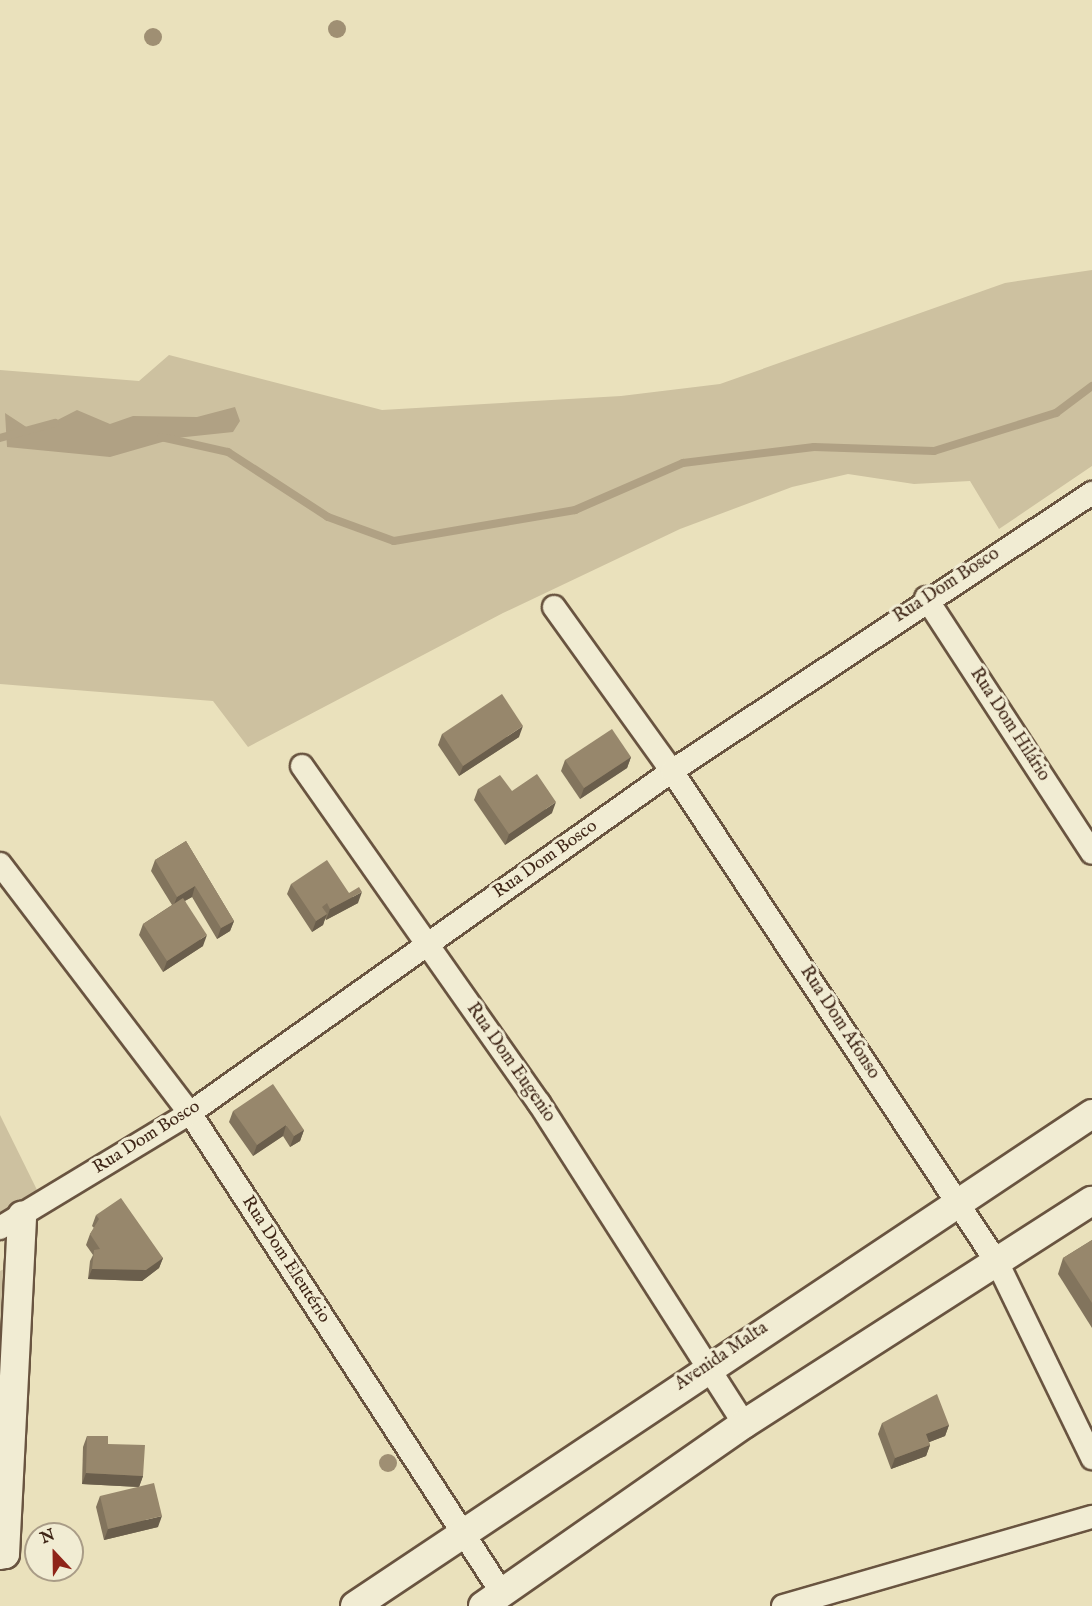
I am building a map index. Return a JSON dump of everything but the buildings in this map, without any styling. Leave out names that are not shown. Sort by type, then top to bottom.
[{"type":"street","name":"Rua Dom Bosco","points":[[11,1222],[190,1113],[672,771],[926,598],[1092,492]]},
{"type":"street","name":"Rua Dom Hilário","points":[[926,598],[1092,853]]},
{"type":"street","name":"Rua Dom Afonso","points":[[554,607],[672,771],[998,1264],[1092,1458]]},
{"type":"street","name":"Rua Dom Eugenio","points":[[302,766],[425,945],[539,1103],[744,1424]]},
{"type":"street","name":"Rua Dom Eleutério","points":[[0,864],[190,1113],[460,1533],[492,1600]]},
{"type":"street","name":"Avenida Malta","points":[[355,1606],[956,1200],[1092,1114]]},
{"type":"street","points":[[492,1600],[744,1424],[998,1264],[1092,1201]]},
{"type":"street","points":[[0,1556],[5,1554],[11,1222]]},
{"type":"street","points":[[783,1606],[1092,1517]]},
{"type":"shaded area","points":[[1092,270],[1092,466],[999,529],[970,481],[914,484],[848,474],[792,487],[680,529],[503,613],[248,747],[213,701],[0,684],[0,370],[139,381],[169,355],[382,410],[621,396],[720,384],[1005,283]]},
{"type":"shaded area","points":[[235,407],[240,421],[233,432],[176,438],[110,457],[7,447],[5,413],[34,432],[77,410],[110,424],[133,416],[197,417]]},
{"type":"shaded area","points":[[0,1115],[38,1192],[0,1215]]},
{"type":"shaded area","points":[[12,1265],[0,1489],[0,1271]]},
{"type":"waterway","points":[[161,437],[228,452],[328,517],[394,541],[575,510],[683,463],[814,447],[934,451],[1056,413],[1092,386]]},
{"type":"waterway","points":[[0,438],[55,423]]}]
